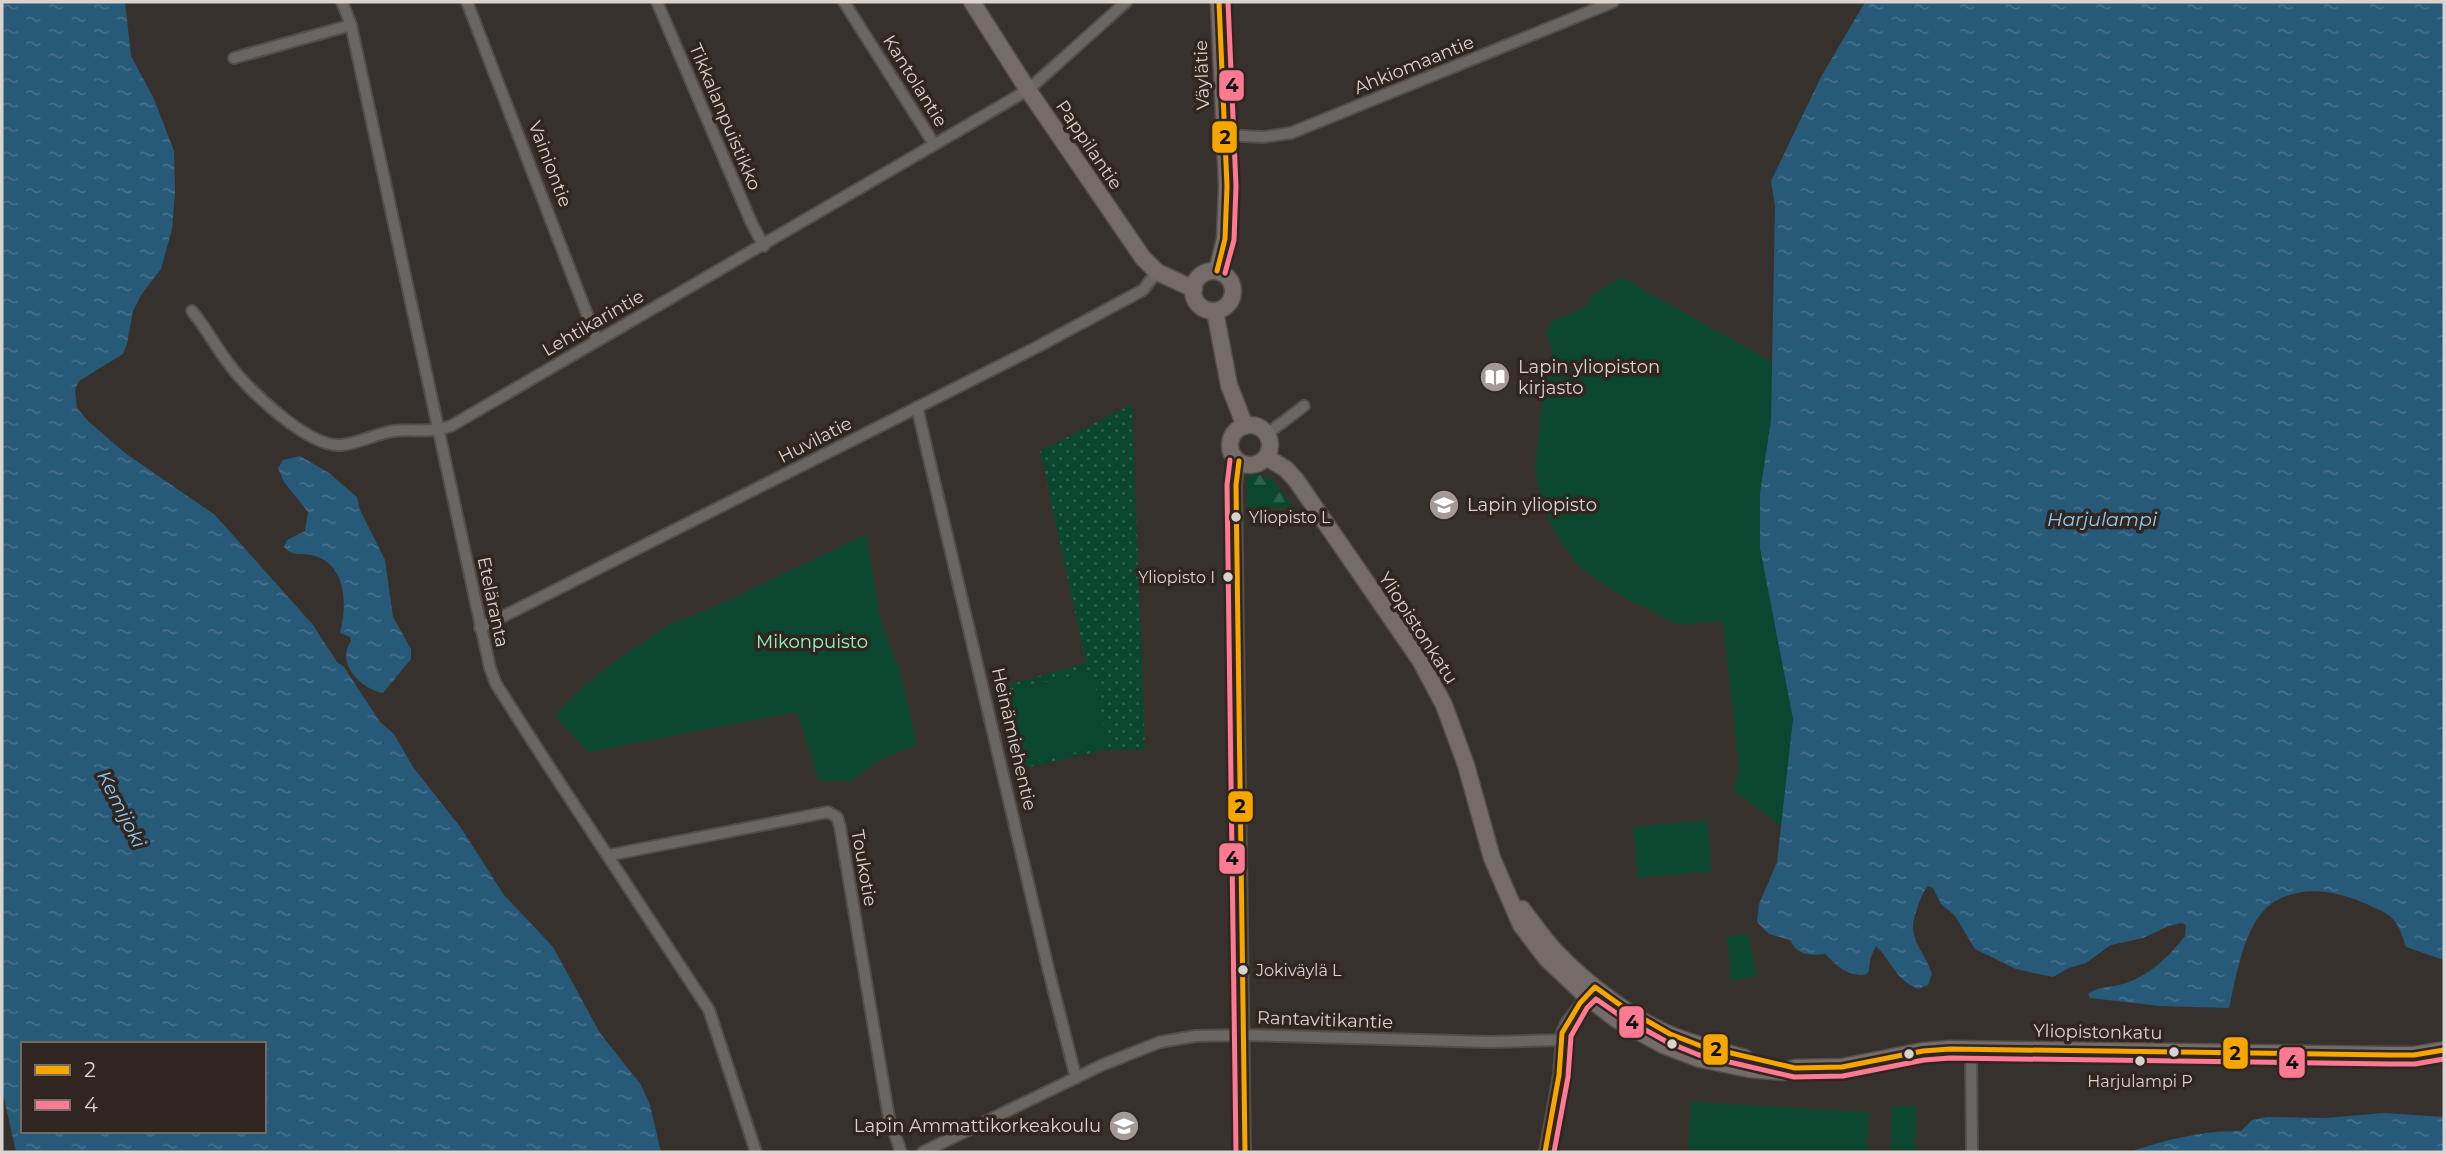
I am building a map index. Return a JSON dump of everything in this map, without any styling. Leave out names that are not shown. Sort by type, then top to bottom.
[{"type":"street","name":"Eteläranta","points":[[342,2],[351,25],[440,430],[480,628],[496,684],[709,1010],[756,1152]]},
{"type":"street","name":"Vainiontie","points":[[467,2],[597,340]]},
{"type":"street","name":"Tikkalanpuistikko","points":[[657,2],[752,224],[764,246]]},
{"type":"street","name":"Kantolantie","points":[[844,2],[934,144]]},
{"type":"street","name":"Pappilantie","points":[[972,2],[1028,90],[1143,258],[1157,272],[1194,289]]},
{"type":"street","name":"Lehtikarintie","points":[[192,311],[208,330],[229,365],[277,413],[319,440],[339,445],[392,431],[440,430],[764,246],[1028,90],[1126,2]]},
{"type":"street","name":"Väylätie","points":[[1217,271],[1223,250],[1227,186],[1219,2]]},
{"type":"street","name":"Ahkiomaantie","points":[[1224,135],[1249,138],[1291,133],[1613,2]]},
{"type":"street","points":[[234,58],[351,25]]},
{"type":"street","points":[[1217,271],[1228,277],[1233,289],[1231,301],[1227,306],[1215,311],[1202,307],[1194,296],[1194,289],[1195,282],[1204,273],[1217,271]]},
{"type":"street","name":"Huvilatie","points":[[480,628],[1143,290],[1152,282],[1157,272]]},
{"type":"street","points":[[1215,311],[1229,385],[1245,426]]},
{"type":"street","points":[[1267,434],[1304,406]]},
{"type":"street","name":"Heinämiehentie","points":[[918,407],[1076,1077]]},
{"type":"street","points":[[1245,426],[1258,426],[1267,434],[1270,446],[1266,457],[1256,464],[1239,461],[1231,451],[1234,433],[1245,426]]},
{"type":"street","name":"Yliopistonkatu","points":[[1266,457],[1286,469],[1296,480],[1433,682],[1456,732],[1486,838],[1505,886],[1556,951],[1616,1019],[1663,1045],[1700,1059],[1749,1069],[1783,1072],[1795,1068],[1842,1067],[1923,1051],[1950,1049],[2402,1055],[2444,1051]]},
{"type":"street","points":[[1239,461],[1236,485],[1245,1152]]},
{"type":"street","name":"Toukotie","points":[[610,855],[828,812],[836,817],[843,841],[889,1118],[901,1152]]},
{"type":"street","points":[[1545,1152],[1559,1074],[1561,1040],[1566,1023],[1591,992]]},
{"type":"street","name":"Rantavitikantie","points":[[923,1152],[1076,1077],[1160,1042],[1196,1036],[1244,1035],[1490,1042],[1561,1040]]},
{"type":"street","points":[[1970,1051],[1972,1152]]},
{"type":"green space","points":[[1621,277],[1772,362],[1771,420],[1760,493],[1760,548],[1793,719],[1781,826],[1733,790],[1739,769],[1723,621],[1677,625],[1626,599],[1579,567],[1542,508],[1535,467],[1543,396],[1552,350],[1546,334],[1551,322],[1588,305],[1592,295]]},
{"type":"green space","points":[[1132,404],[1145,750],[1105,750],[1015,770],[997,688],[1086,663],[1040,451]]},
{"type":"green space","points":[[1251,473],[1271,478],[1293,507],[1247,508],[1247,480]]},
{"type":"green space","name":"Mikonpuisto","points":[[866,534],[881,622],[899,668],[917,745],[879,760],[851,781],[819,781],[797,712],[588,752],[555,716],[584,685],[669,625],[719,605]]},
{"type":"green space","points":[[1092,671],[1108,745],[1024,764],[1007,691]]},
{"type":"green space","points":[[1707,820],[1712,871],[1638,878],[1633,827]]},
{"type":"green space","points":[[1748,934],[1757,976],[1731,981],[1727,936]]},
{"type":"green space","points":[[1691,1102],[1869,1112],[1867,1152],[1688,1152]]},
{"type":"green space","points":[[1892,1106],[1916,1106],[1915,1151],[1891,1151]]},
{"type":"water","name":"Kemijoki","points":[[2,2],[125,2],[131,56],[154,99],[174,151],[172,229],[161,269],[141,295],[133,311],[123,354],[79,381],[75,390],[77,408],[125,453],[215,515],[313,625],[380,722],[394,734],[413,767],[461,828],[504,895],[553,947],[600,1033],[641,1085],[650,1105],[661,1152],[16,1152],[2,1089]]},
{"type":"water","name":"Harjulampi","points":[[1865,2],[2444,2],[2444,960],[2406,947],[2397,925],[2384,912],[2345,896],[2320,891],[2283,897],[2262,913],[2242,952],[2229,1008],[2160,1006],[2090,998],[2088,994],[2095,990],[2129,982],[2156,966],[2185,936],[2186,925],[2181,923],[2143,938],[2111,945],[2086,963],[2053,977],[2016,969],[1975,949],[1955,916],[1941,904],[1933,888],[1928,886],[1918,905],[1913,930],[1932,974],[1928,985],[1918,989],[1899,975],[1876,946],[1870,959],[1869,971],[1865,975],[1847,972],[1825,954],[1800,952],[1790,940],[1769,934],[1757,922],[1759,904],[1777,862],[1793,719],[1760,548],[1760,493],[1771,420],[1775,206],[1771,181],[1821,77]]},
{"type":"water","points":[[300,456],[329,473],[357,497],[360,510],[385,560],[393,617],[411,649],[411,659],[383,693],[359,681],[349,667],[346,658],[351,641],[350,637],[340,633],[344,599],[339,578],[333,568],[315,556],[295,554],[284,547],[287,540],[305,531],[308,512],[284,482],[278,468],[283,460]]},
{"type":"water","points":[[2384,1113],[2444,1117],[2444,1152],[2129,1152],[2184,1137],[2241,1131],[2252,1120],[2267,1117],[2326,1118]]},
{"type":"transit line","name":"2","points":[[1217,271],[1225,239],[1227,186],[1219,2]]},
{"type":"transit line","name":"4","points":[[1225,273],[1234,240],[1236,186],[1228,2]]},
{"type":"transit line","name":"4","points":[[1230,460],[1227,485],[1236,1152]]},
{"type":"transit line","name":"2","points":[[1239,461],[1236,485],[1245,1152]]},
{"type":"transit line","name":"2","points":[[1545,1152],[1559,1075],[1562,1033],[1580,1003],[1595,987],[1670,1034],[1701,1046],[1795,1068],[1842,1067],[1923,1051],[1950,1049],[2390,1055],[2414,1055],[2444,1050]]},
{"type":"transit line","name":"4","points":[[1554,1152],[1568,1077],[1571,1036],[1587,1008],[1596,999],[1667,1042],[1699,1055],[1794,1077],[1843,1076],[1924,1060],[1950,1058],[2390,1064],[2415,1064],[2444,1059]]},
{"type":"place","name":"Lapin yliopiston kirjasto","points":[[1495,377]]},
{"type":"place","name":"Lapin yliopisto","points":[[1444,505]]},
{"type":"place","name":"Yliopisto L","points":[[1236,517]]},
{"type":"place","name":"Yliopisto I","points":[[1228,577]]},
{"type":"place","name":"Jokiväylä L","points":[[1243,970]]},
{"type":"place","name":"Harjulampi P","points":[[2140,1061]]},
{"type":"place","name":"Lapin Ammattikorkeakoulu","points":[[1124,1126]]}]
